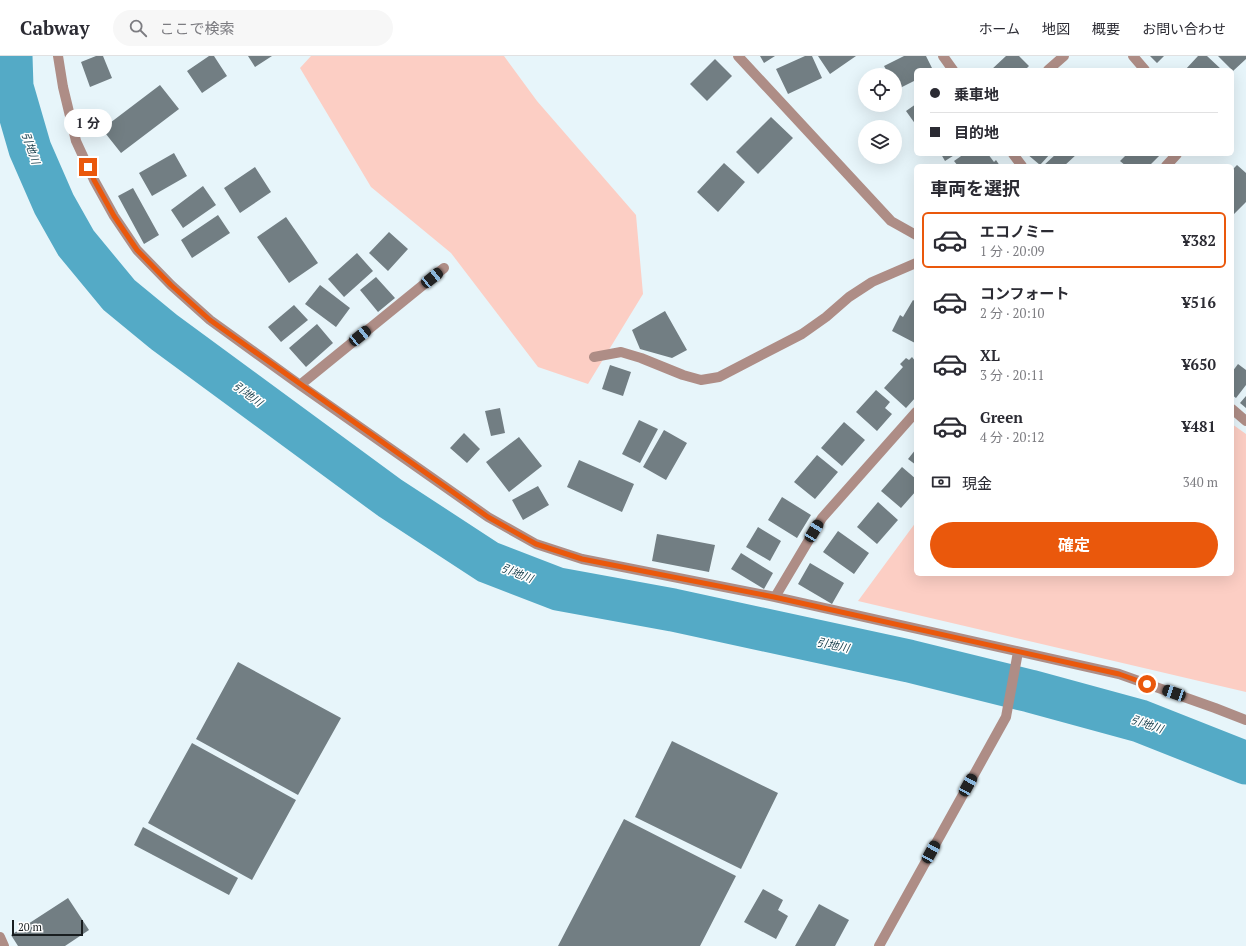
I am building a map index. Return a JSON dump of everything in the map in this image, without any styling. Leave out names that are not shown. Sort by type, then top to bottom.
[{"type":"street","points":[[58,56],[63,87],[76,140],[101,192],[114,216],[137,250],[171,285],[210,320],[300,385],[488,517],[536,544],[582,559],[774,597],[1119,674],[1246,720]]},
{"type":"street","points":[[738,56],[891,221],[914,234]]},
{"type":"street","points":[[942,56],[951,68]]},
{"type":"street","points":[[1050,68],[1064,56]]},
{"type":"street","points":[[1133,56],[1143,68]]},
{"type":"street","points":[[1168,164],[1175,156]]},
{"type":"street","points":[[594,357],[621,352],[641,358],[683,375],[701,380],[719,377],[802,334],[826,317],[849,297],[872,282],[914,265]]},
{"type":"street","points":[[300,385],[444,268]]},
{"type":"street","points":[[1234,411],[1246,421]]},
{"type":"street","points":[[774,597],[822,518],[914,414]]},
{"type":"street","points":[[879,946],[1006,717],[1018,652]]},
{"type":"street","points":[[0,937],[4,946]]},
{"type":"shaded area","points":[[311,56],[504,56],[537,101],[636,215],[643,294],[588,384],[538,367],[451,253],[371,187],[300,68]]},
{"type":"shaded area","points":[[1234,425],[1246,434],[1246,692],[858,601],[914,525],[914,576],[1234,576]]},
{"type":"building","points":[[96,56],[103,56],[112,78],[90,87],[81,62]]},
{"type":"building","points":[[209,56],[214,56],[227,76],[202,93],[187,71]]},
{"type":"building","points":[[248,56],[272,56],[255,67]]},
{"type":"building","points":[[760,56],[775,56],[764,63]]},
{"type":"building","points":[[805,56],[812,56],[822,78],[788,94],[776,69]]},
{"type":"building","points":[[818,56],[856,56],[830,74]]},
{"type":"building","points":[[904,56],[926,56],[932,68],[914,68],[914,81],[902,87],[902,68],[885,68],[884,66]]},
{"type":"building","points":[[1006,56],[1019,56],[1029,66],[1027,68],[993,68]]},
{"type":"building","points":[[1150,56],[1164,56],[1157,63]]},
{"type":"building","points":[[1198,56],[1207,56],[1220,68],[1187,68]]},
{"type":"building","points":[[1218,56],[1246,56],[1246,59],[1234,70],[1234,68],[1230,68]]},
{"type":"building","points":[[715,59],[732,76],[707,101],[690,84]]},
{"type":"building","points":[[160,85],[179,109],[121,153],[102,129]]},
{"type":"building","points":[[914,105],[914,122],[906,111]]},
{"type":"building","points":[[771,117],[793,138],[758,174],[736,152]]},
{"type":"building","points":[[174,153],[187,176],[152,196],[139,173]]},
{"type":"building","points":[[942,156],[953,156],[945,161]]},
{"type":"building","points":[[961,156],[990,156],[994,162],[996,160],[999,164],[956,164],[954,161]]},
{"type":"building","points":[[1029,156],[1048,156],[1041,164]]},
{"type":"building","points":[[1054,156],[1075,156],[1066,164],[1045,164]]},
{"type":"building","points":[[1125,156],[1159,156],[1151,164],[1124,164],[1120,161]]},
{"type":"building","points":[[724,163],[745,182],[718,212],[697,192]]},
{"type":"building","points":[[1237,165],[1246,173],[1246,202],[1234,214],[1234,168]]},
{"type":"building","points":[[255,167],[271,192],[240,213],[224,188]]},
{"type":"building","points":[[203,186],[216,205],[183,228],[171,210]]},
{"type":"building","points":[[133,188],[159,235],[144,244],[118,196]]},
{"type":"building","points":[[218,215],[230,233],[192,258],[181,240]]},
{"type":"building","points":[[286,217],[318,263],[289,283],[257,237]]},
{"type":"building","points":[[389,232],[408,249],[388,271],[369,253]]},
{"type":"building","points":[[357,253],[373,271],[344,297],[328,279]]},
{"type":"building","points":[[376,277],[395,298],[378,312],[360,290]]},
{"type":"building","points":[[320,285],[350,308],[336,327],[305,304]]},
{"type":"building","points":[[913,300],[914,342],[892,331],[900,315],[903,317]]},
{"type":"building","points":[[294,305],[308,320],[281,342],[268,327]]},
{"type":"building","points":[[665,311],[687,350],[672,358],[640,349],[632,330]]},
{"type":"building","points":[[317,324],[333,343],[306,367],[289,348]]},
{"type":"building","points":[[912,357],[914,360],[914,399],[906,408],[884,388],[903,367],[900,364],[906,358],[909,360]]},
{"type":"building","points":[[1238,364],[1246,370],[1246,385],[1236,398],[1234,396],[1234,369]]},
{"type":"building","points":[[610,365],[631,372],[623,396],[602,389]]},
{"type":"building","points":[[876,390],[890,402],[885,408],[892,414],[877,431],[856,412]]},
{"type":"building","points":[[1246,396],[1246,408],[1240,403]]},
{"type":"building","points":[[500,408],[505,433],[491,436],[485,411]]},
{"type":"building","points":[[639,420],[658,429],[640,463],[622,454]]},
{"type":"building","points":[[844,422],[865,440],[842,466],[821,448]]},
{"type":"building","points":[[664,430],[687,443],[666,480],[643,467]]},
{"type":"building","points":[[464,433],[480,449],[467,463],[450,448]]},
{"type":"building","points":[[519,437],[542,466],[509,492],[486,462]]},
{"type":"building","points":[[914,452],[914,464],[908,459]]},
{"type":"building","points":[[817,455],[838,472],[815,499],[794,482]]},
{"type":"building","points":[[579,460],[634,484],[622,512],[567,487]]},
{"type":"building","points":[[902,467],[914,477],[914,493],[901,508],[881,491]]},
{"type":"building","points":[[538,486],[549,505],[523,520],[512,500]]},
{"type":"building","points":[[782,497],[811,515],[797,538],[768,520]]},
{"type":"building","points":[[878,502],[898,520],[877,544],[857,527]]},
{"type":"building","points":[[758,527],[781,541],[770,561],[746,547]]},
{"type":"building","points":[[838,531],[869,553],[854,574],[823,552]]},
{"type":"building","points":[[657,534],[715,545],[709,572],[652,561]]},
{"type":"building","points":[[741,553],[773,573],[764,589],[731,569]]},
{"type":"building","points":[[810,563],[844,583],[832,604],[798,584]]},
{"type":"building","points":[[238,662],[341,718],[298,795],[196,739]]},
{"type":"building","points":[[672,741],[778,793],[741,869],[635,817]]},
{"type":"building","points":[[192,743],[296,800],[252,880],[148,823]]},
{"type":"building","points":[[624,819],[736,876],[700,946],[558,946]]},
{"type":"building","points":[[143,827],[238,878],[229,895],[134,845]]},
{"type":"building","points":[[763,889],[783,900],[778,910],[788,916],[776,939],[744,922]]},
{"type":"building","points":[[68,898],[89,930],[65,946],[18,946],[11,935]]},
{"type":"building","points":[[819,904],[849,920],[835,946],[795,946]]},
{"type":"waterway","name":"引地川","points":[[11,56],[12,87],[30,149],[54,204],[76,243],[119,295],[164,332],[390,498],[488,562],[558,589],[673,610],[909,661],[1030,691],[1140,721],[1246,763]]},
{"type":"route","points":[[88,167],[114,216],[137,250],[171,285],[210,320],[488,517],[536,544],[582,559],[774,597],[1119,674],[1147,684]]}]
